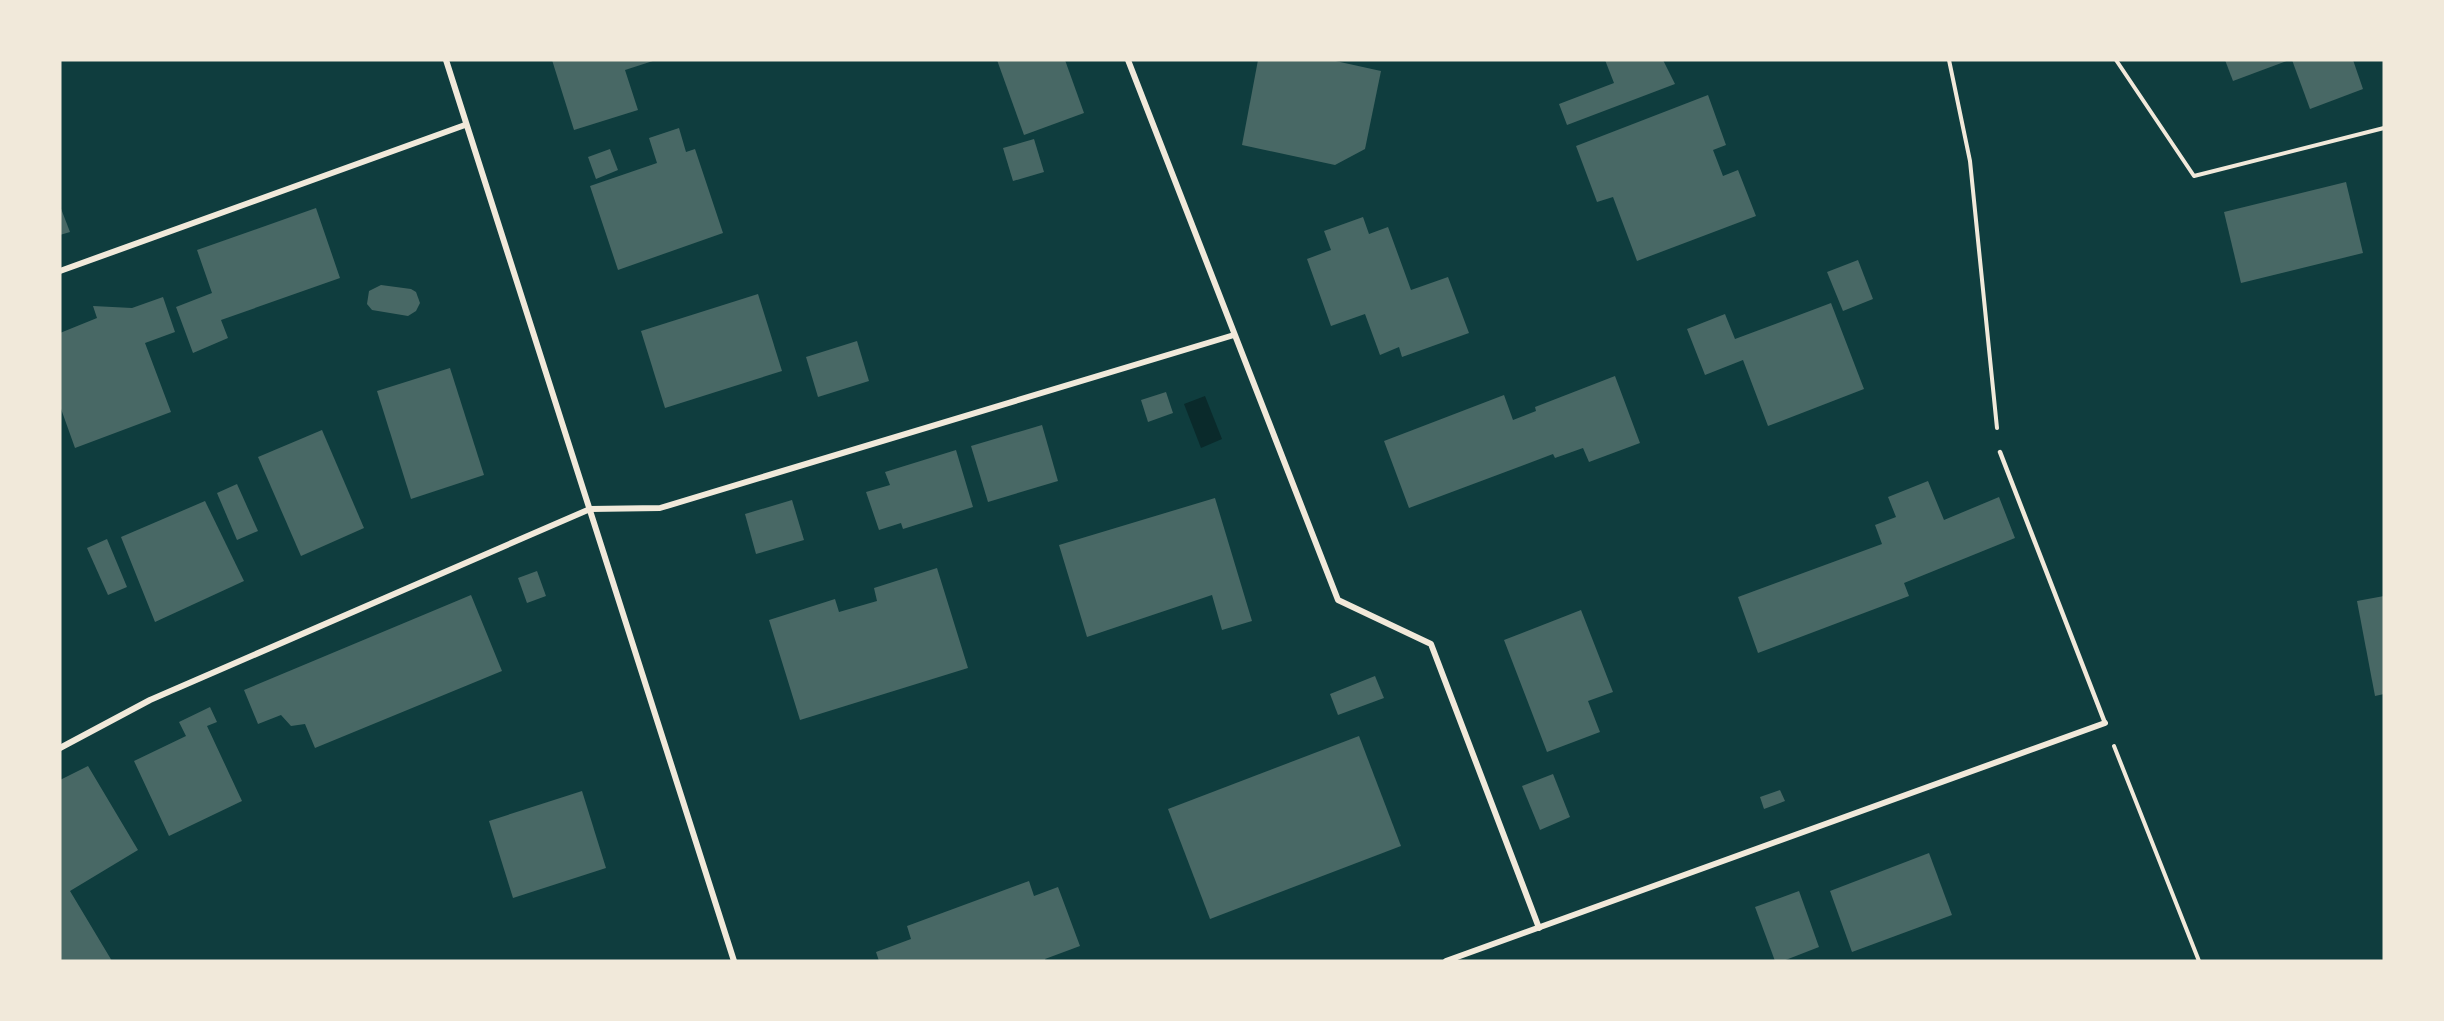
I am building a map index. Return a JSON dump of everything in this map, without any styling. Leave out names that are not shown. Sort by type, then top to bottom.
[{"type":"street","points":[[446,60],[734,961]]},
{"type":"street","points":[[1128,60],[1338,600],[1431,644],[1539,928]]},
{"type":"street","points":[[60,271],[465,125]]},
{"type":"street","points":[[60,747],[150,700],[590,509],[660,508],[1234,335]]},
{"type":"street","points":[[1446,961],[2105,723]]},
{"type":"lane","points":[[2000,452],[2105,723]]},
{"type":"path","points":[[1949,60],[1970,161],[2000,452]]},
{"type":"path","points":[[2115,60],[2194,176],[2384,128]]},
{"type":"path","points":[[2105,723],[2199,961]]},
{"type":"water","points":[[1205,396],[1222,439],[1201,448],[1184,404]]},
{"type":"building","points":[[552,60],[656,60],[625,70],[638,110],[574,130]]},
{"type":"building","points":[[997,60],[1065,60],[1084,113],[1024,135]]},
{"type":"building","points":[[1258,60],[1331,60],[1381,71],[1365,149],[1335,165],[1242,145]]},
{"type":"building","points":[[1605,60],[1663,60],[1675,84],[1567,125],[1559,104],[1614,83]]},
{"type":"building","points":[[2225,60],[2289,60],[2233,81]]},
{"type":"building","points":[[2292,60],[2353,60],[2363,89],[2310,109]]},
{"type":"building","points":[[1708,95],[1726,145],[1713,150],[1723,176],[1738,170],[1756,216],[1637,261],[1613,197],[1597,202],[1576,146]]},
{"type":"building","points":[[679,128],[686,152],[695,149],[723,233],[618,270],[590,186],[657,163],[649,138]]},
{"type":"building","points":[[1034,139],[1044,172],[1013,181],[1003,148]]},
{"type":"building","points":[[610,149],[618,170],[596,179],[588,157]]},
{"type":"building","points":[[2346,182],[2363,253],[2241,283],[2224,212]]},
{"type":"building","points":[[60,206],[70,232],[60,235]]},
{"type":"building","points":[[316,208],[340,278],[221,320],[228,338],[193,353],[176,307],[212,293],[197,250]]},
{"type":"building","points":[[1363,217],[1369,234],[1388,227],[1411,290],[1448,277],[1469,333],[1402,357],[1399,347],[1380,355],[1365,314],[1331,326],[1307,259],[1331,250],[1324,231]]},
{"type":"building","points":[[1858,260],[1873,299],[1843,311],[1827,272]]},
{"type":"building","points":[[381,285],[411,289],[416,292],[420,303],[416,311],[408,316],[372,310],[367,304],[369,291]]},
{"type":"building","points":[[758,294],[782,371],[665,408],[641,331]]},
{"type":"building","points":[[163,297],[175,332],[145,343],[171,412],[75,448],[60,406],[60,333],[97,318],[93,306],[132,308]]},
{"type":"building","points":[[1831,303],[1864,389],[1768,426],[1743,360],[1705,375],[1687,329],[1725,314],[1735,339]]},
{"type":"building","points":[[857,341],[869,381],[818,397],[806,357]]},
{"type":"building","points":[[450,368],[484,475],[411,499],[377,391]]},
{"type":"building","points":[[1615,376],[1640,443],[1589,462],[1583,448],[1555,458],[1553,454],[1409,508],[1384,441],[1504,395],[1513,420],[1536,411],[1535,407]]},
{"type":"building","points":[[1166,392],[1173,413],[1148,422],[1141,400]]},
{"type":"building","points":[[1042,425],[1058,481],[988,502],[971,446]]},
{"type":"building","points":[[322,430],[364,528],[301,556],[258,457]]},
{"type":"building","points":[[956,450],[973,507],[903,529],[901,523],[879,530],[866,492],[890,485],[885,472]]},
{"type":"building","points":[[1928,481],[1944,520],[1999,497],[2015,538],[1904,583],[1909,596],[1758,653],[1738,597],[1882,544],[1875,525],[1896,517],[1888,497]]},
{"type":"building","points":[[237,484],[258,531],[237,540],[217,493]]},
{"type":"building","points":[[1215,498],[1252,621],[1222,630],[1212,595],[1087,637],[1059,545]]},
{"type":"building","points":[[792,500],[804,540],[756,554],[745,514]]},
{"type":"building","points":[[205,501],[244,581],[155,622],[121,537]]},
{"type":"building","points":[[107,539],[127,587],[108,595],[87,548]]},
{"type":"building","points":[[937,568],[968,668],[800,720],[769,620],[835,599],[839,612],[877,601],[874,588]]},
{"type":"building","points":[[537,571],[546,596],[527,603],[518,578]]},
{"type":"building","points":[[471,595],[502,671],[315,748],[305,724],[291,726],[281,715],[258,724],[244,690]]},
{"type":"building","points":[[2384,596],[2384,694],[2375,696],[2357,601]]},
{"type":"building","points":[[1581,610],[1613,692],[1588,701],[1600,732],[1547,752],[1504,640]]},
{"type":"building","points":[[1375,676],[1384,698],[1338,715],[1330,694]]},
{"type":"building","points":[[210,707],[217,722],[207,726],[242,801],[169,836],[134,761],[186,736],[179,722]]},
{"type":"building","points":[[1359,736],[1401,846],[1210,919],[1168,809]]},
{"type":"building","points":[[88,766],[138,850],[70,891],[112,961],[60,961],[60,780]]},
{"type":"building","points":[[1553,774],[1570,817],[1540,830],[1522,786]]},
{"type":"building","points":[[1780,790],[1785,801],[1764,809],[1760,797]]},
{"type":"building","points":[[582,791],[606,868],[513,898],[489,821]]},
{"type":"building","points":[[1929,853],[1952,915],[1852,952],[1830,891]]},
{"type":"building","points":[[1029,881],[1034,896],[1058,887],[1080,946],[1045,959],[1046,961],[879,961],[876,952],[911,939],[907,926]]},
{"type":"building","points":[[1799,891],[1819,947],[1783,961],[1775,961],[1755,907]]}]
